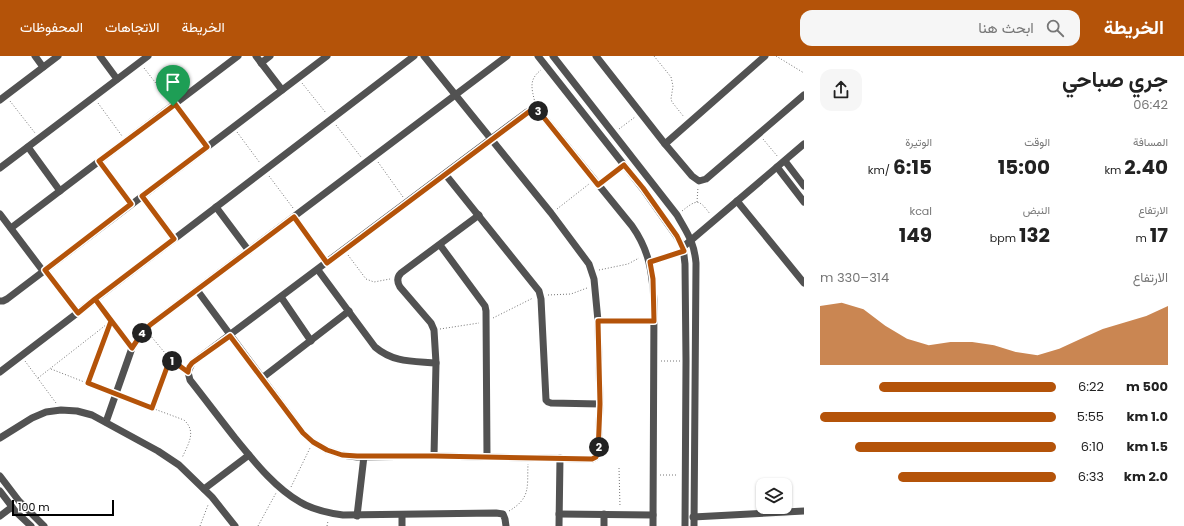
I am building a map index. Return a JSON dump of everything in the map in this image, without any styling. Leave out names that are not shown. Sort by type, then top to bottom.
[{"type":"street","points":[[35,56],[43,67]]},
{"type":"street","points":[[3,98],[58,56]]},
{"type":"street","points":[[100,56],[117,79]]},
{"type":"street","points":[[0,168],[148,56]]},
{"type":"street","points":[[11,228],[238,56]]},
{"type":"street","points":[[256,56],[282,90]]},
{"type":"street","points":[[261,63],[270,56]]},
{"type":"street","points":[[0,301],[7,298],[326,56]]},
{"type":"street","points":[[0,372],[414,56]]},
{"type":"street","points":[[197,290],[303,433],[313,442],[327,450],[342,455],[364,456],[592,459],[596,457],[598,453],[600,404],[598,321],[595,286],[592,272],[585,257],[424,56]]},
{"type":"street","points":[[106,422],[132,348],[146,330],[507,56]]},
{"type":"street","points":[[538,56],[643,188],[677,236],[683,249],[686,361],[686,526]]},
{"type":"street","points":[[553,56],[677,215],[692,240],[696,263],[694,526]]},
{"type":"street","points":[[596,56],[665,144],[692,176],[699,180],[706,179],[804,95]]},
{"type":"street","points":[[665,144],[766,56]]},
{"type":"street","points":[[506,526],[503,514],[496,513],[357,516],[336,514],[314,509],[300,502],[278,487],[249,455],[190,380],[188,372],[192,363],[527,112],[533,110],[536,110],[541,114],[638,235],[650,262],[653,279],[654,321],[653,526]]},
{"type":"street","points":[[683,249],[804,144]]},
{"type":"street","points":[[28,147],[60,191]]},
{"type":"street","points":[[782,163],[804,186]]},
{"type":"street","points":[[782,163],[804,202]]},
{"type":"street","points":[[446,174],[536,286],[541,296],[546,400],[551,403],[600,404]]},
{"type":"street","points":[[142,196],[174,239]]},
{"type":"street","points":[[737,201],[804,284]]},
{"type":"street","points":[[216,207],[249,251]]},
{"type":"street","points":[[0,214],[44,270]]},
{"type":"street","points":[[434,456],[436,363],[434,330],[431,324],[400,287],[398,278],[401,273],[479,215]]},
{"type":"street","points":[[440,245],[484,306],[487,316],[487,457]]},
{"type":"street","points":[[318,270],[375,347],[383,354],[401,360],[436,363]]},
{"type":"street","points":[[281,297],[311,341]]},
{"type":"street","points":[[262,378],[349,311]]},
{"type":"street","points":[[598,321],[654,321]]},
{"type":"street","points":[[0,438],[32,418],[46,412],[61,410],[77,411],[92,415],[158,451],[179,465],[212,497],[234,526]]},
{"type":"street","points":[[204,489],[249,455]]},
{"type":"street","points":[[357,516],[364,456]]},
{"type":"street","points":[[559,526],[560,458]]},
{"type":"street","points":[[0,476],[19,501],[44,526]]},
{"type":"street","points":[[0,491],[12,507],[31,526]]},
{"type":"street","points":[[0,516],[12,507]]},
{"type":"street","points":[[693,516],[804,511]]},
{"type":"street","points":[[559,514],[653,515]]},
{"type":"street","points":[[604,514],[604,526]]},
{"type":"street","points":[[402,515],[402,526]]},
{"type":"path","points":[[654,56],[671,77],[673,86],[671,95],[672,102],[689,124]]},
{"type":"path","points":[[776,56],[804,72]]},
{"type":"path","points":[[140,62],[207,147]]},
{"type":"path","points":[[536,110],[532,80],[535,75],[546,66]]},
{"type":"path","points":[[94,97],[126,141]]},
{"type":"path","points":[[3,98],[38,139]]},
{"type":"path","points":[[614,133],[641,113]]},
{"type":"path","points":[[759,134],[782,163]]},
{"type":"path","points":[[374,156],[406,202]]},
{"type":"path","points":[[99,161],[131,204]]},
{"type":"path","points":[[550,213],[624,165]]},
{"type":"path","points":[[697,202],[699,180]]},
{"type":"path","points":[[677,215],[692,203],[697,202],[702,204],[715,220]]},
{"type":"path","points":[[294,217],[327,263]]},
{"type":"path","points":[[650,262],[683,249]]},
{"type":"path","points":[[344,250],[364,276],[370,281],[378,282],[398,278]]},
{"type":"path","points":[[592,272],[628,264],[647,253]]},
{"type":"path","points":[[44,270],[78,313]]},
{"type":"path","points":[[434,330],[487,321],[532,298],[571,294],[595,286]]},
{"type":"path","points":[[95,299],[132,348]]},
{"type":"path","points":[[38,378],[111,321]]},
{"type":"path","points":[[88,383],[111,321]]},
{"type":"path","points":[[146,330],[170,359],[188,372]]},
{"type":"path","points":[[22,356],[61,410]]},
{"type":"path","points":[[152,408],[170,359]]},
{"type":"path","points":[[653,362],[686,361]]},
{"type":"path","points":[[50,369],[184,420],[192,431],[191,438],[179,465]]},
{"type":"path","points":[[288,494],[313,442]]},
{"type":"path","points":[[503,514],[518,506],[525,497],[527,491],[528,458]]},
{"type":"path","points":[[619,468],[620,515]]},
{"type":"path","points":[[653,475],[685,475]]},
{"type":"path","points":[[258,526],[278,487]]},
{"type":"path","points":[[200,526],[212,497]]},
{"type":"route","points":[[173,106],[99,161],[131,204],[45,270],[78,313],[95,299],[132,348],[150,325],[294,217],[327,263],[406,202],[530,111],[536,110],[541,114],[598,185],[624,165],[643,188],[677,236],[684,251],[650,262],[653,279],[654,321],[598,321],[600,404],[598,453],[596,457],[592,459],[342,455],[327,450],[313,442],[303,433],[230,336],[192,363],[188,372],[170,359],[152,408],[115,395],[116,394],[88,383],[111,321],[95,299],[174,239],[142,196],[207,147],[175,104],[173,106]]}]
